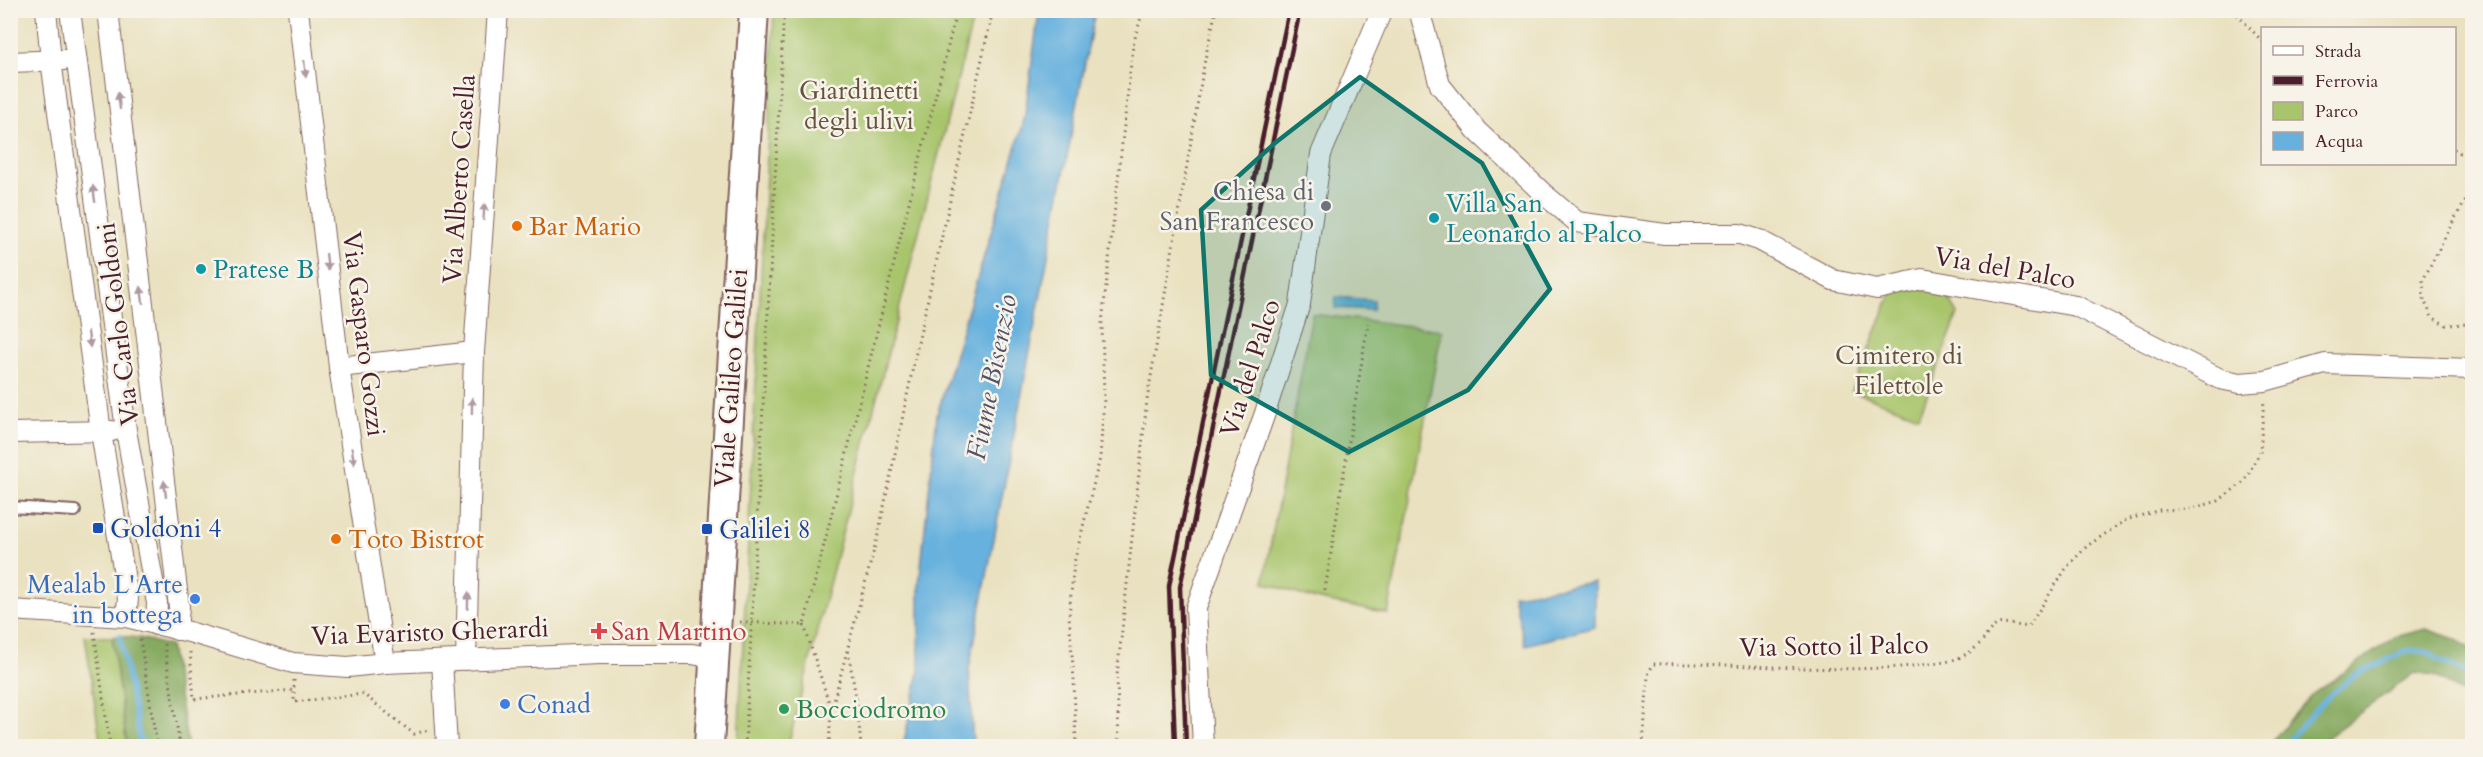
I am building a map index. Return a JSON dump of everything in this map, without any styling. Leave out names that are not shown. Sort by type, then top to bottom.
[{"type":"main road","name":"Viale Galileo Galilei","points":[[709,747],[754,10]]},
{"type":"street","name":"Via Carlo Goldoni","points":[[46,10],[101,432],[128,599],[158,626]]},
{"type":"street","name":"Via Carlo Goldoni","points":[[70,10],[126,430],[157,603],[158,626]]},
{"type":"street","name":"Via Carlo Goldoni","points":[[108,10],[179,607],[158,626]]},
{"type":"street","name":"Via Gasparo Gozzi","points":[[298,10],[339,367],[385,663]]},
{"type":"street","name":"Via Alberto Casella","points":[[466,660],[474,352],[498,10]]},
{"type":"street","name":"Via del Palco","points":[[1203,747],[1196,608],[1265,413],[1300,304],[1321,154],[1382,10]]},
{"type":"street","name":"Via del Palco","points":[[1419,10],[1440,85],[1477,131],[1577,222],[1665,234],[1740,234],[1759,240],[1833,280],[1877,289],[1922,279],[2076,306],[2220,379],[2240,383],[2265,381],[2325,364],[2472,369]]},
{"type":"street","points":[[10,62],[75,59]]},
{"type":"street","points":[[339,367],[474,352]]},
{"type":"street","name":"Via Carlo Goldoni","points":[[101,432],[126,430]]},
{"type":"street","points":[[10,433],[101,432]]},
{"type":"street","name":"Via Evaristo Gherardi","points":[[10,610],[92,614],[158,626],[293,663],[348,667],[385,663],[600,654],[692,654],[714,658]]},
{"type":"street","points":[[442,661],[447,747]]},
{"type":"lane","points":[[10,507],[75,511]]},
{"type":"path","points":[[745,747],[784,10]]},
{"type":"path","points":[[831,711],[804,625],[957,10]]},
{"type":"path","points":[[829,747],[831,711],[879,531],[918,343],[993,10]]},
{"type":"path","points":[[1076,747],[1069,616],[1074,563],[1100,458],[1104,399],[1102,323],[1133,45],[1143,10]]},
{"type":"path","points":[[1119,747],[1117,676],[1147,400],[1205,59],[1216,10]]},
{"type":"path","points":[[2233,10],[2261,40]]},
{"type":"path","points":[[2456,150],[2472,161]]},
{"type":"path","points":[[2472,191],[2454,218],[2423,280],[2424,300],[2432,316],[2446,325],[2472,324]]},
{"type":"path","points":[[1325,590],[1368,323]]},
{"type":"path","name":"Via Sotto il Palco","points":[[1643,747],[1648,675],[1653,664],[1795,668],[1908,666],[1947,661],[1966,655],[1995,625],[2007,622],[2020,627],[2030,626],[2067,567],[2087,546],[2126,520],[2160,510],[2191,509],[2218,501],[2244,482],[2260,453],[2265,381]]},
{"type":"path","points":[[92,614],[110,747]]},
{"type":"path","points":[[715,623],[804,625]]},
{"type":"path","points":[[158,626],[194,699],[294,690]]},
{"type":"path","points":[[157,747],[158,626]]},
{"type":"path","points":[[158,626],[164,644],[180,747]]},
{"type":"path","points":[[847,649],[857,703],[861,747]]},
{"type":"path","points":[[293,663],[294,702],[363,694],[414,734],[446,726]]},
{"type":"highlighted area","points":[[1360,77],[1482,163],[1550,289],[1468,390],[1349,452],[1211,375],[1201,210],[1275,143]]},
{"type":"green space","name":"Giardinetti degli ulivi","points":[[774,11],[975,11],[788,746],[738,746]]},
{"type":"green space","name":"Cimitero di Filettole","points":[[1921,286],[1949,299],[1958,314],[1919,416],[1852,391],[1893,289]]},
{"type":"green space","points":[[1312,314],[1442,330],[1388,614],[1306,597],[1264,582]]},
{"type":"green space","points":[[2426,629],[2455,639],[2472,649],[2472,698],[2434,676],[2414,673],[2315,746],[2268,746],[2310,696],[2395,637]]},
{"type":"green space","points":[[85,636],[112,637],[127,746],[101,746]]},
{"type":"green space","points":[[112,637],[140,638],[170,646],[188,746],[127,746]]},
{"type":"water","name":"Fiume Bisenzio","points":[[1039,11],[1095,11],[969,669],[973,746],[903,746],[919,672],[919,585],[937,415],[1024,121]]},
{"type":"water","points":[[1336,297],[1374,300],[1373,310],[1335,308]]},
{"type":"water","points":[[1595,582],[1595,627],[1525,645],[1513,595]]},
{"type":"waterway","points":[[120,636],[141,746]]},
{"type":"waterway","points":[[2284,746],[2322,702],[2353,676],[2408,650],[2428,652],[2440,661],[2472,675]]},
{"type":"railway","points":[[1175,746],[1169,586],[1289,10]]},
{"type":"railway","points":[[1186,746],[1180,587],[1300,10]]},
{"type":"place","name":"Chiesa di San Francesco","points":[[1326,206]]},
{"type":"place","name":"Villa San Leonardo al Palco","points":[[1434,218]]},
{"type":"place","name":"Bar Mario","points":[[517,226]]},
{"type":"place","name":"Pratese B","points":[[201,269]]},
{"type":"place","name":"Goldoni 4","points":[[98,528]]},
{"type":"place","name":"Galilei 8","points":[[707,529]]},
{"type":"place","name":"Toto Bistrot","points":[[336,539]]},
{"type":"place","name":"Mealab L'Arte in bottega","points":[[195,599]]},
{"type":"place","name":"San Martino","points":[[599,631]]},
{"type":"place","name":"Conad","points":[[505,704]]},
{"type":"place","name":"Bocciodromo","points":[[784,709]]}]
